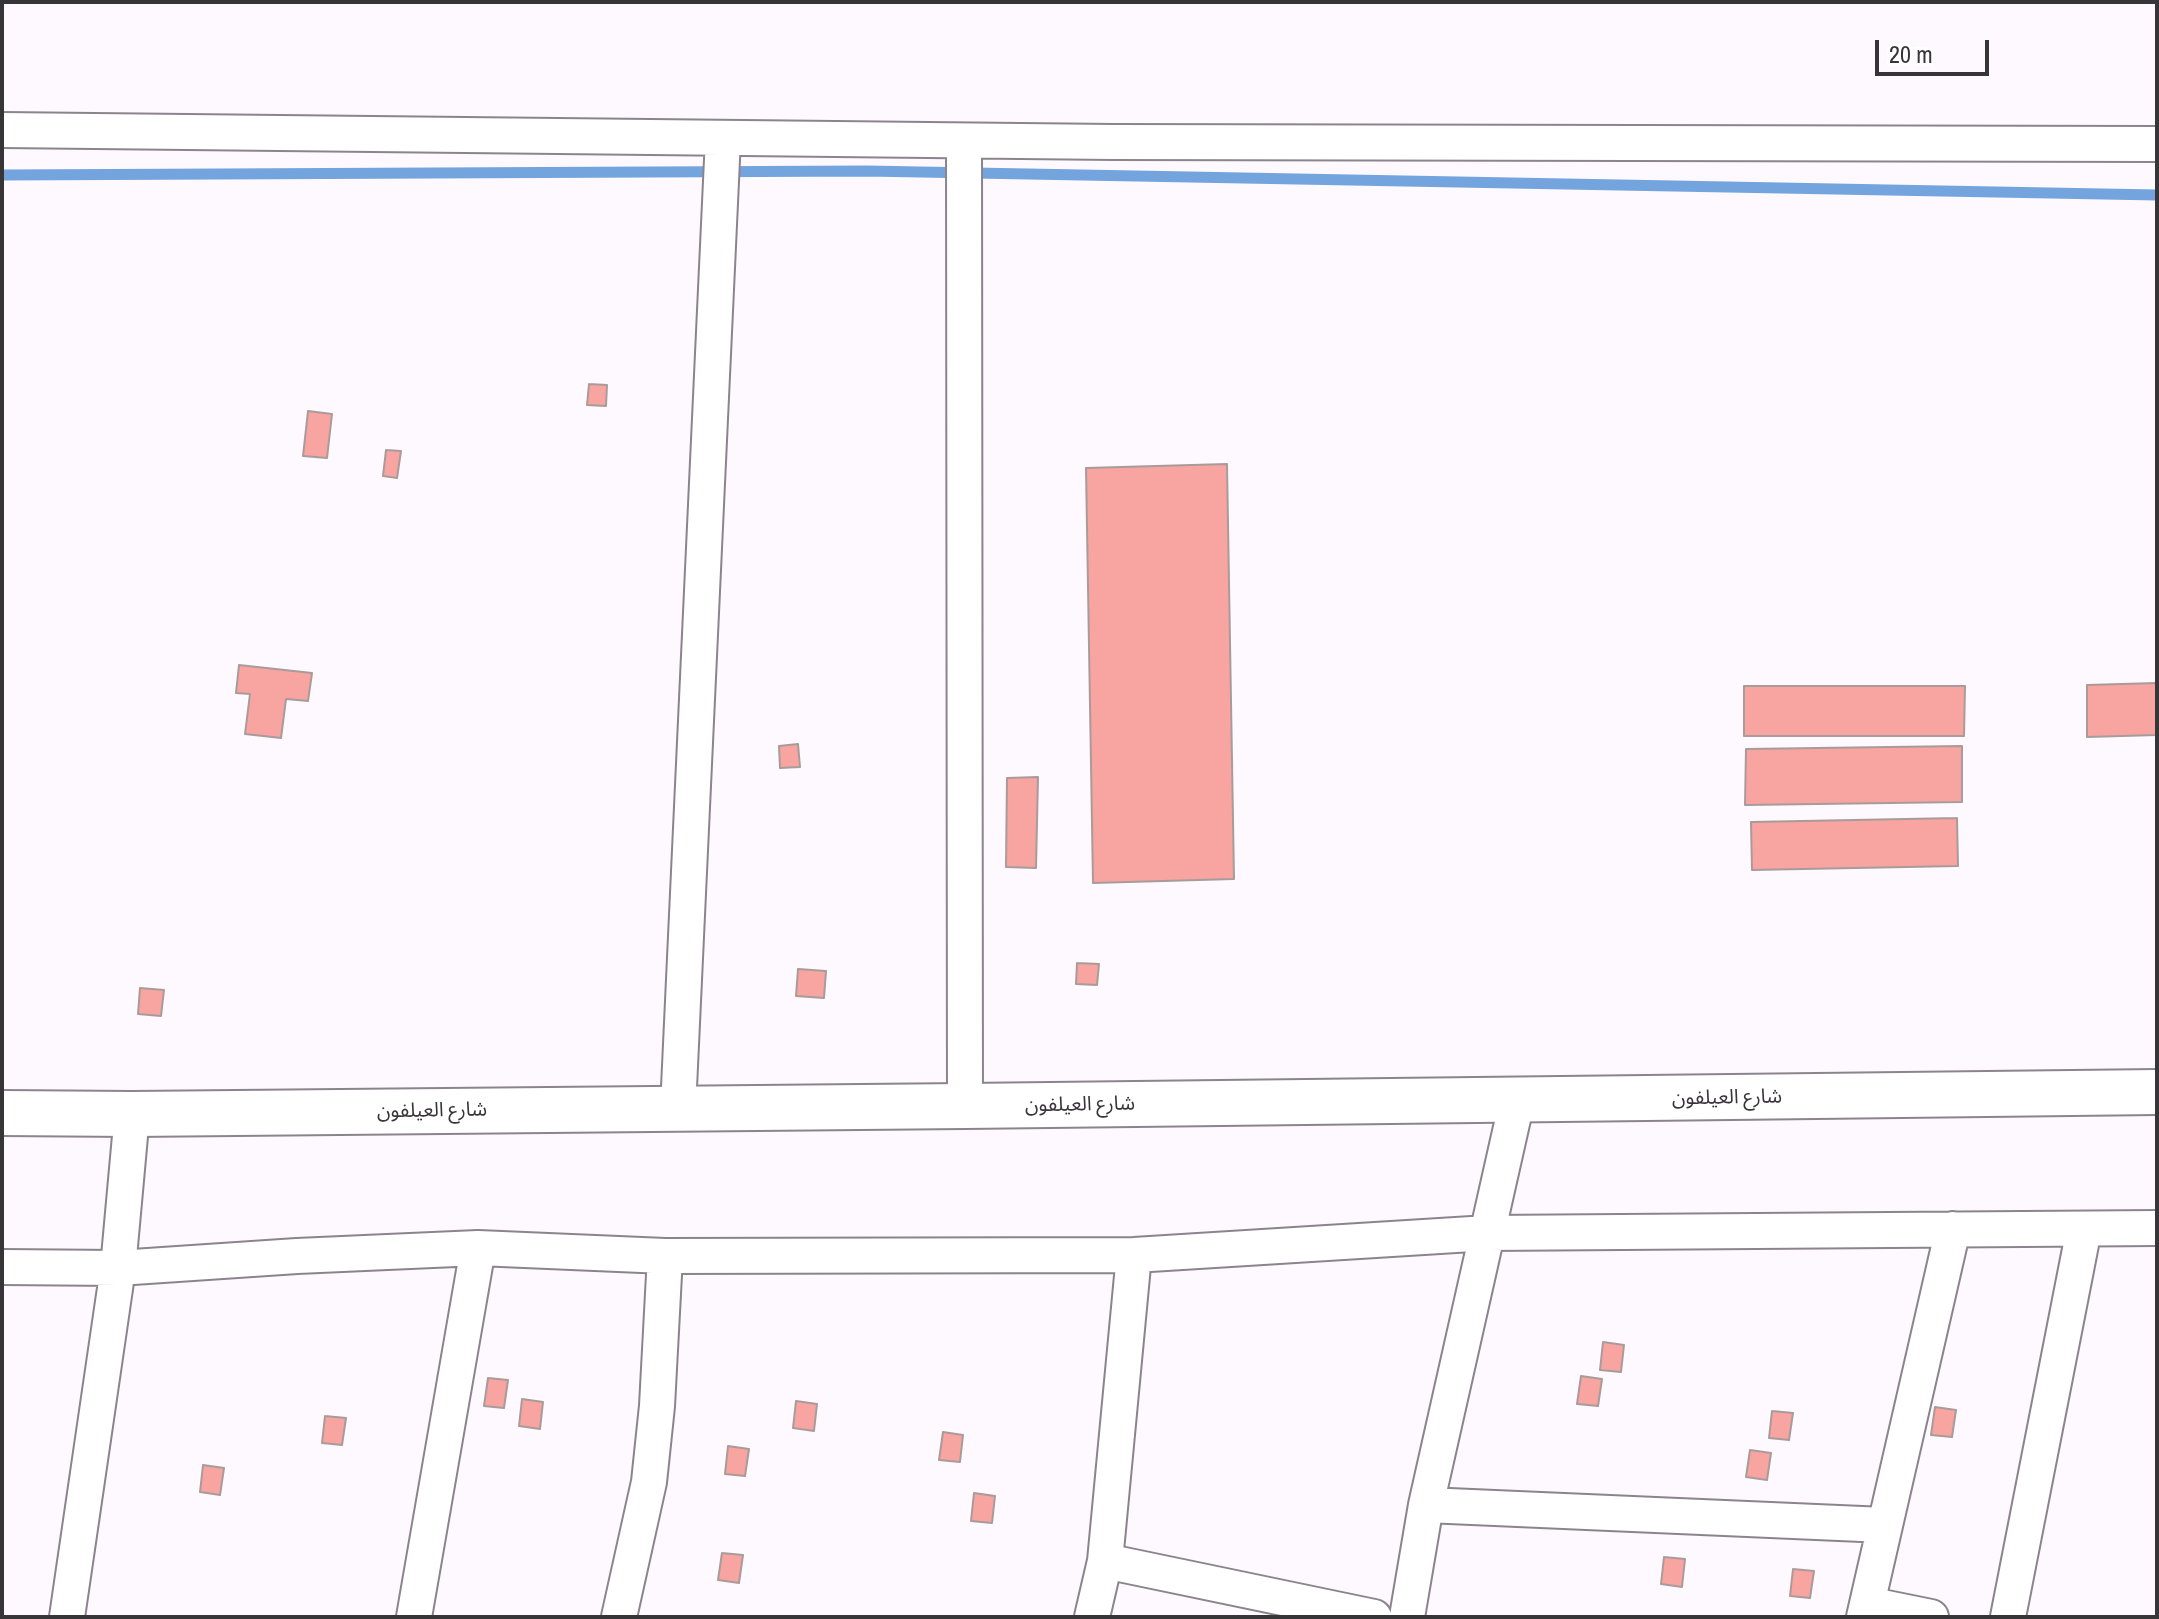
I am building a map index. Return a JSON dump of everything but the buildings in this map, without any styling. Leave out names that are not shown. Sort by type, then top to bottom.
[{"type":"highway","name":"شارع العيلفون","points":[[2,1113],[1517,1101],[2157,1092]]},
{"type":"street","points":[[2,130],[964,141],[2157,144]]},
{"type":"street","points":[[678,1109],[723,138]]},
{"type":"street","points":[[964,141],[965,1106]]},
{"type":"street","points":[[1407,1617],[1426,1505],[1517,1101]]},
{"type":"street","points":[[67,1617],[118,1268],[132,1114]]},
{"type":"street","points":[[2,1267],[118,1268],[478,1248],[665,1256],[1134,1255],[1488,1233],[2157,1228]]},
{"type":"street","points":[[1931,1617],[1865,1610],[1953,1229]]},
{"type":"street","points":[[2008,1617],[2084,1229]]},
{"type":"street","points":[[414,1617],[478,1248]]},
{"type":"street","points":[[1092,1617],[1105,1561],[1134,1255]]},
{"type":"street","points":[[619,1617],[649,1482],[657,1406],[665,1256]]},
{"type":"street","points":[[1426,1505],[1885,1525]]},
{"type":"street","points":[[1105,1561],[1374,1617]]},
{"type":"waterway","points":[[2,175],[867,171],[2157,195]]}]
